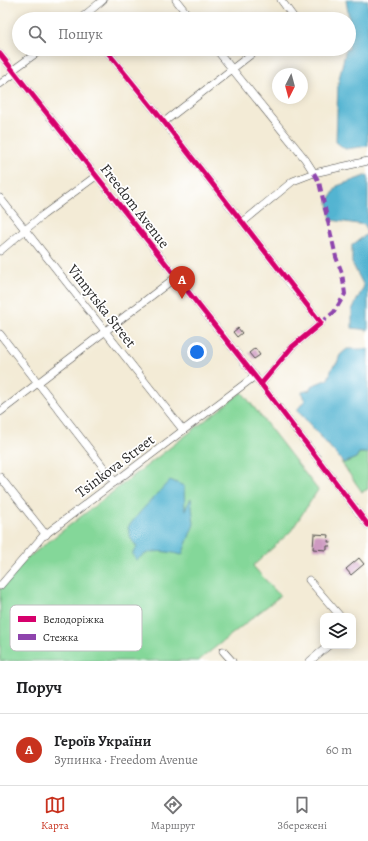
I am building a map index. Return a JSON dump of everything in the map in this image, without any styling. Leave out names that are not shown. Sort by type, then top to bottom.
[{"type":"street","points":[[88,12],[103,0]]},
{"type":"street","points":[[176,0],[185,12]]},
{"type":"street","points":[[281,0],[289,12]]},
{"type":"street","name":"Freedom Avenue","points":[[0,54],[255,376],[368,525]]},
{"type":"street","points":[[0,84],[33,56]]},
{"type":"street","points":[[111,56],[243,222],[321,323],[292,347],[261,384]]},
{"type":"street","points":[[222,56],[305,159],[314,173]]},
{"type":"street","points":[[164,122],[250,56]]},
{"type":"street","points":[[243,222],[293,181],[314,173],[368,161]]},
{"type":"street","points":[[0,251],[43,215],[96,176]]},
{"type":"street","name":"Vinnytska Street","points":[[0,198],[183,430]]},
{"type":"street","points":[[0,412],[104,330],[176,277]]},
{"type":"street","points":[[0,334],[115,482]]},
{"type":"street","name":"Tsinkova Street","points":[[0,586],[46,535],[255,376]]},
{"type":"street","points":[[0,477],[46,535]]},
{"type":"street","points":[[309,580],[337,613]]},
{"type":"street","points":[[310,661],[324,649]]},
{"type":"street","points":[[223,651],[232,661]]},
{"type":"green space","points":[[242,392],[318,490],[291,531],[253,566],[280,596],[198,661],[0,661],[0,589],[17,566]]},
{"type":"green space","points":[[359,453],[368,453],[368,489],[362,492],[341,462],[344,463],[356,458]]},
{"type":"water","points":[[346,0],[368,0],[368,146],[345,149],[336,142],[338,83],[344,56],[356,56],[356,12],[348,12]]},
{"type":"water","points":[[368,175],[368,330],[352,328],[352,310],[364,286],[352,263],[352,245],[367,234],[365,225],[331,220],[328,202],[337,186]]},
{"type":"water","points":[[347,349],[368,349],[368,453],[359,453],[356,458],[344,463],[297,410],[305,400],[302,392],[310,390],[311,386],[328,379],[333,366],[337,363],[340,355]]},
{"type":"water","points":[[170,480],[184,486],[185,510],[191,498],[194,524],[182,555],[170,552],[152,552],[137,560],[132,554],[137,547],[131,539],[128,527]]},
{"type":"building","points":[[238,328],[242,333],[237,337],[233,332]]},
{"type":"building","points":[[255,348],[260,355],[254,359],[249,353]]},
{"type":"building","points":[[314,534],[329,535],[328,542],[331,542],[330,546],[327,546],[327,550],[313,549]]},
{"type":"building","points":[[359,558],[364,564],[351,575],[346,569]]},
{"type":"marked path","points":[[314,173],[319,182],[336,257],[342,273],[345,294],[334,312],[321,323]]},
{"type":"cycle path","points":[[0,54],[261,384],[368,525]]},
{"type":"cycle path","points":[[111,56],[321,323],[292,347],[261,384]]},
{"type":"place","name":"Героїв України","points":[[182,299]]}]
